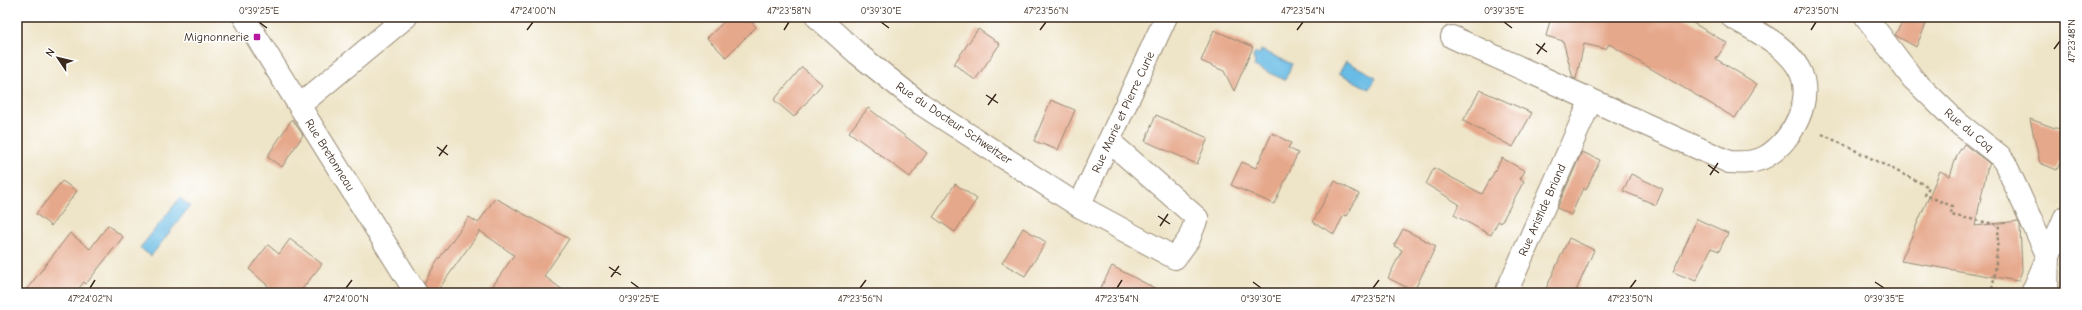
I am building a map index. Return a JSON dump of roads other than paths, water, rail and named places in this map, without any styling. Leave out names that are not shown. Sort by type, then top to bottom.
[{"type":"street","name":"Rue Bretonneau","points":[[244,17],[416,293]]},
{"type":"street","points":[[300,105],[406,17]]},
{"type":"street","name":"Rue du Docteur Schweitzer","points":[[817,17],[858,54],[921,104],[1079,206],[1175,258],[1189,239],[1197,218],[1109,141]]},
{"type":"street","name":"Rue Marie et Pierre Curie","points":[[1079,206],[1166,17]]},
{"type":"street","points":[[1452,37],[1729,162],[1742,164],[1767,156],[1779,146],[1797,121],[1804,103],[1805,92],[1803,77],[1789,56],[1775,44],[1732,17]]},
{"type":"street","name":"Rue du Coq","points":[[1866,17],[1913,79],[1958,123],[2000,156],[2006,163],[2048,257]]},
{"type":"street","name":"Rue Aristide Briand","points":[[1506,293],[1591,100]]},
{"type":"street","points":[[2032,293],[2065,217]]},
{"type":"street","points":[[2047,293],[2048,257]]},
{"type":"water","points":[[1261,50],[1292,64],[1285,80],[1254,66],[1255,63],[1253,56],[1256,53],[1260,54]]},
{"type":"water","points":[[1346,61],[1376,77],[1369,89],[1339,73]]},
{"type":"water","points":[[180,198],[190,206],[151,256],[140,248]]},
{"type":"place","name":"Mignonnerie","points":[[257,37]]}]
